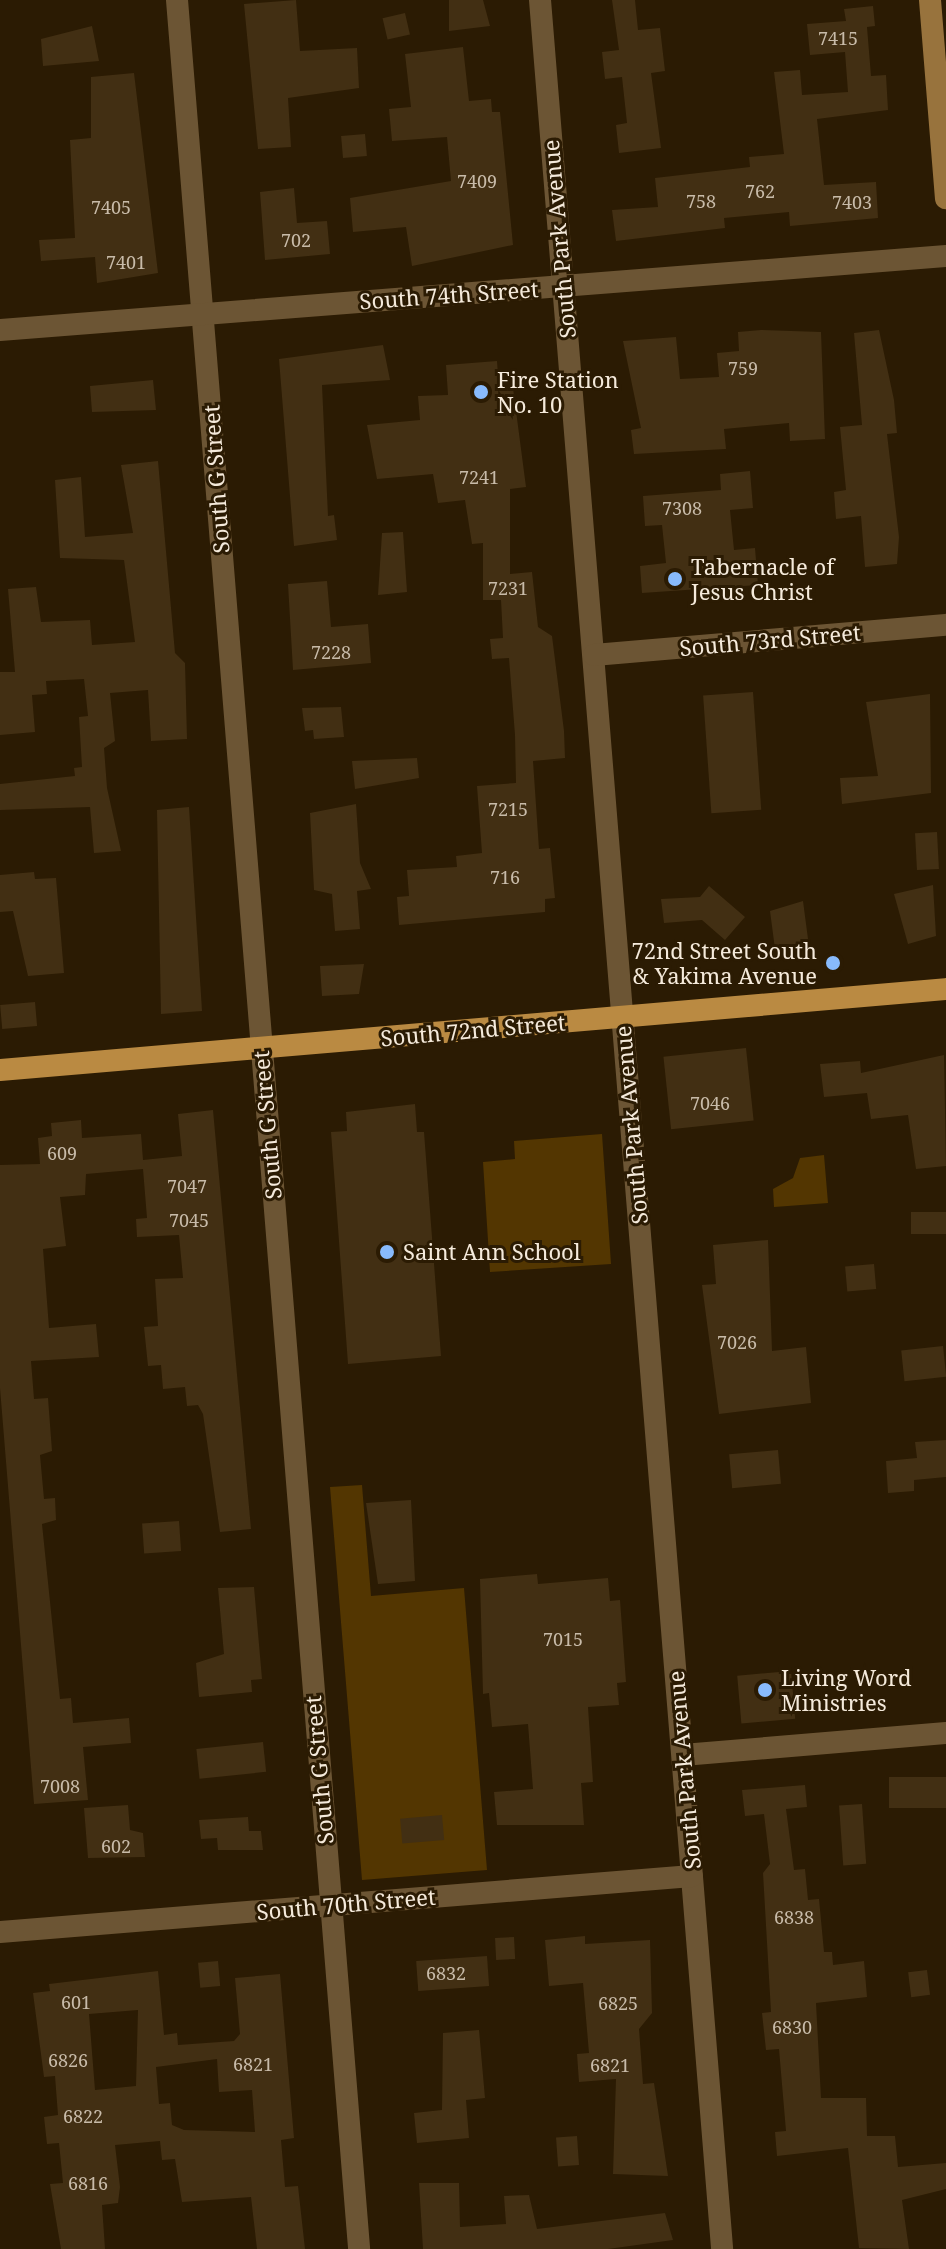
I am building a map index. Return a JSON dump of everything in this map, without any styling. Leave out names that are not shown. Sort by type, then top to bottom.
[{"type":"main road","points":[[930,0],[946,198]]},
{"type":"main road","name":"South 72nd Street","points":[[0,1070],[946,989]]},
{"type":"street","name":"South G Street","points":[[177,0],[359,2249]]},
{"type":"street","name":"South Park Avenue","points":[[540,0],[722,2249]]},
{"type":"street","name":"South 74th Street","points":[[0,330],[946,256]]},
{"type":"street","name":"South 73rd Street","points":[[594,655],[946,625]]},
{"type":"street","points":[[683,1755],[946,1733]]},
{"type":"street","name":"South 70th Street","points":[[0,1932],[692,1876]]},
{"type":"shaded area","points":[[602,1134],[611,1264],[490,1272],[483,1162],[515,1159],[514,1141]]},
{"type":"shaded area","points":[[824,1155],[828,1203],[774,1207],[773,1189],[793,1178],[800,1158]]},
{"type":"shaded area","points":[[362,1485],[371,1596],[464,1588],[487,1870],[362,1880],[330,1487]]},
{"type":"building","points":[[296,0],[300,51],[357,48],[359,88],[288,98],[291,147],[258,149],[244,4]]},
{"type":"building","points":[[449,0],[483,0],[490,26],[449,31]]},
{"type":"building","points":[[612,0],[635,0],[638,30],[660,28],[665,71],[651,73],[661,148],[619,153],[616,125],[627,123],[622,77],[605,79],[602,52],[619,50]]},
{"type":"building","points":[[873,6],[875,26],[867,27],[871,76],[886,75],[888,110],[817,119],[824,185],[876,182],[878,218],[790,226],[789,212],[724,218],[725,228],[616,241],[612,210],[658,207],[655,178],[750,167],[749,157],[784,154],[774,72],[800,70],[802,95],[848,92],[845,52],[810,55],[807,24],[846,21],[844,9]]},
{"type":"building","points":[[405,13],[410,34],[388,40],[383,18]]},
{"type":"building","points":[[92,26],[99,61],[43,66],[41,39]]},
{"type":"building","points":[[463,47],[469,101],[491,99],[492,112],[500,112],[513,245],[412,266],[406,227],[353,232],[350,198],[451,181],[447,137],[392,141],[389,109],[411,107],[405,54]]},
{"type":"building","points":[[134,73],[158,273],[97,283],[95,257],[41,261],[39,240],[75,238],[70,140],[91,138],[91,77]]},
{"type":"building","points":[[365,134],[367,156],[343,158],[341,136]]},
{"type":"building","points":[[294,188],[297,223],[327,221],[330,254],[265,260],[260,192]]},
{"type":"building","points":[[879,330],[894,400],[897,433],[887,434],[899,537],[897,564],[865,567],[861,516],[836,519],[834,492],[846,490],[840,427],[862,425],[854,333]]},
{"type":"building","points":[[738,332],[821,332],[825,439],[790,441],[789,423],[724,429],[726,449],[634,454],[631,430],[641,428],[623,341],[676,337],[680,379],[719,377],[717,353],[739,351]]},
{"type":"building","points":[[383,345],[390,380],[322,385],[328,516],[334,515],[337,540],[294,546],[279,359]]},
{"type":"building","points":[[497,361],[499,389],[513,388],[526,487],[510,489],[510,574],[532,572],[538,627],[552,636],[564,731],[565,758],[533,761],[539,849],[550,848],[555,898],[545,899],[545,912],[399,925],[397,897],[409,896],[407,870],[457,867],[456,856],[482,853],[477,786],[516,783],[515,735],[509,658],[492,659],[490,639],[503,638],[501,600],[483,600],[483,543],[472,544],[465,500],[438,503],[433,474],[377,479],[367,425],[420,420],[418,396],[448,395],[446,365]]},
{"type":"building","points":[[153,380],[156,410],[92,412],[90,386]]},
{"type":"building","points":[[158,461],[175,653],[185,663],[187,739],[151,741],[148,690],[110,693],[115,741],[104,748],[107,788],[121,851],[94,853],[90,807],[0,810],[0,784],[75,776],[74,768],[82,767],[79,717],[88,716],[84,679],[46,681],[47,694],[32,695],[35,732],[0,735],[0,672],[15,672],[8,589],[36,587],[41,622],[90,620],[92,645],[135,642],[124,560],[60,558],[55,480],[81,477],[85,537],[133,533],[121,465]]},
{"type":"building","points":[[750,471],[753,508],[730,510],[734,550],[755,548],[758,585],[642,593],[640,566],[666,563],[662,525],[645,526],[643,496],[721,490],[720,474]]},
{"type":"building","points":[[403,532],[407,592],[378,595],[382,533]]},
{"type":"building","points":[[327,581],[331,627],[368,624],[371,663],[293,670],[288,584]]},
{"type":"building","points":[[753,692],[761,810],[711,813],[703,695]]},
{"type":"building","points":[[930,694],[931,793],[842,804],[840,778],[878,776],[866,702]]},
{"type":"building","points":[[341,707],[344,737],[314,739],[313,730],[305,731],[302,708]]},
{"type":"building","points":[[417,758],[419,778],[355,789],[352,761]]},
{"type":"building","points":[[356,804],[360,863],[371,889],[357,891],[360,929],[335,931],[332,894],[314,890],[310,813]]},
{"type":"building","points":[[189,807],[202,1011],[161,1014],[157,810]]},
{"type":"building","points":[[937,832],[939,869],[917,870],[915,833]]},
{"type":"building","points":[[34,872],[35,879],[56,878],[64,973],[28,976],[13,911],[0,912],[0,875]]},
{"type":"building","points":[[933,885],[936,936],[908,944],[894,894]]},
{"type":"building","points":[[709,886],[745,917],[725,940],[702,920],[664,923],[661,899],[700,897]]},
{"type":"building","points":[[803,901],[810,954],[787,957],[786,948],[775,949],[770,911]]},
{"type":"building","points":[[364,964],[359,994],[322,996],[320,966]]},
{"type":"building","points":[[35,1002],[37,1026],[2,1029],[0,1005]]},
{"type":"building","points":[[746,1048],[754,1121],[671,1129],[663,1057]]},
{"type":"building","points":[[944,1055],[946,1166],[916,1169],[908,1115],[871,1119],[867,1093],[824,1097],[820,1064],[860,1061],[861,1073]]},
{"type":"building","name":"Saint Ann School","points":[[415,1104],[417,1132],[424,1132],[441,1356],[348,1364],[331,1132],[347,1131],[346,1112]]},
{"type":"building","points":[[213,1110],[251,1529],[220,1532],[203,1414],[198,1405],[187,1406],[185,1387],[163,1389],[161,1365],[148,1366],[144,1327],[158,1326],[155,1279],[183,1278],[179,1235],[137,1237],[136,1219],[147,1218],[143,1169],[86,1174],[85,1195],[60,1197],[66,1246],[43,1249],[49,1328],[96,1324],[99,1357],[31,1361],[34,1399],[48,1398],[52,1451],[40,1455],[44,1499],[55,1498],[56,1520],[42,1524],[60,1699],[71,1698],[73,1723],[129,1718],[131,1743],[83,1747],[88,1800],[34,1804],[0,1388],[0,1165],[40,1164],[38,1138],[52,1136],[51,1123],[81,1120],[82,1138],[141,1134],[143,1160],[182,1156],[178,1114]]},
{"type":"building","points":[[911,1212],[946,1212],[946,1234],[911,1234]]},
{"type":"building","points":[[768,1240],[772,1351],[806,1347],[811,1403],[719,1414],[702,1285],[716,1284],[713,1245]]},
{"type":"building","points":[[874,1264],[876,1289],[847,1291],[845,1267]]},
{"type":"building","points":[[943,1346],[946,1377],[904,1381],[901,1350]]},
{"type":"building","points":[[946,1440],[946,1477],[914,1480],[914,1491],[888,1493],[886,1461],[917,1458],[915,1442]]},
{"type":"building","points":[[778,1450],[781,1484],[732,1488],[729,1454]]},
{"type":"building","points":[[411,1500],[415,1581],[378,1584],[366,1503]]},
{"type":"building","points":[[179,1521],[181,1551],[144,1554],[142,1524]]},
{"type":"building","points":[[537,1574],[538,1584],[608,1578],[610,1601],[620,1600],[626,1682],[617,1683],[619,1705],[588,1707],[593,1782],[581,1783],[584,1825],[497,1825],[494,1792],[533,1789],[528,1724],[492,1727],[489,1693],[483,1694],[480,1579]]},
{"type":"building","points":[[254,1587],[262,1679],[251,1680],[252,1692],[199,1697],[196,1663],[224,1654],[218,1588]]},
{"type":"building","name":"Living Word Ministries","points":[[791,1671],[795,1719],[741,1724],[737,1676]]},
{"type":"building","points":[[263,1742],[266,1772],[200,1779],[196,1749]]},
{"type":"building","points":[[889,1777],[946,1777],[946,1808],[889,1808]]},
{"type":"building","points":[[805,1785],[807,1807],[786,1809],[794,1870],[805,1869],[808,1900],[819,1899],[824,1952],[832,1952],[833,1965],[864,1961],[867,1997],[816,2003],[821,2098],[866,2098],[867,2136],[895,2136],[898,2167],[946,2163],[946,2189],[902,2200],[909,2249],[859,2248],[848,2148],[777,2156],[775,2132],[786,2131],[779,2049],[766,2050],[762,2013],[771,2012],[763,1873],[770,1864],[764,1814],[745,1816],[742,1790]]},
{"type":"building","points":[[862,1804],[866,1864],[843,1865],[839,1806]]},
{"type":"building","points":[[128,1805],[130,1830],[143,1833],[145,1857],[88,1858],[84,1808]]},
{"type":"building","points":[[442,1815],[444,1840],[402,1844],[400,1819]]},
{"type":"building","points":[[248,1817],[249,1831],[261,1831],[263,1850],[218,1850],[217,1838],[201,1839],[199,1820]]},
{"type":"building","points":[[585,1936],[585,1944],[650,1940],[652,2013],[639,2029],[643,2084],[654,2083],[668,2176],[613,2174],[616,2079],[579,2082],[577,2054],[589,2053],[583,1983],[549,1986],[545,1940]]},
{"type":"building","points":[[514,1937],[515,1959],[496,1960],[495,1938]]},
{"type":"building","points":[[487,1956],[489,1986],[418,1991],[416,1961]]},
{"type":"building","points":[[218,1961],[220,1986],[200,1988],[198,1963]]},
{"type":"building","points":[[927,1970],[930,1995],[911,1997],[908,1972]]},
{"type":"building","points":[[158,1971],[164,2035],[177,2033],[178,2045],[234,2041],[240,2034],[235,1978],[280,1974],[294,2138],[281,2140],[285,2187],[298,2186],[305,2249],[257,2249],[251,2197],[182,2202],[175,2159],[162,2160],[160,2141],[115,2145],[120,2187],[118,2203],[102,2205],[105,2249],[61,2249],[50,2184],[63,2183],[59,2143],[47,2144],[44,2117],[58,2115],[55,2076],[44,2077],[33,1993],[50,1991],[49,1984]],"holes":[[[138,2010],[136,2086],[95,2090],[89,2014]],[[217,2059],[219,2092],[252,2090],[255,2132],[184,2130],[172,2125],[170,2103],[159,2104],[156,2067]]]},
{"type":"building","points":[[479,2030],[485,2098],[466,2100],[469,2138],[417,2143],[414,2113],[442,2110],[443,2033]]},
{"type":"building","points":[[577,2136],[579,2165],[558,2166],[556,2137]]},
{"type":"building","points":[[419,2183],[459,2183],[460,2227],[506,2224],[504,2196],[529,2195],[537,2229],[665,2213],[673,2240],[608,2249],[423,2249]]},
{"type":"place","name":"Fire Station No. 10","points":[[481,392]]},
{"type":"place","name":"Tabernacle of Jesus Christ","points":[[675,579]]},
{"type":"place","name":"72nd Street South & Yakima Avenue","points":[[833,963]]},
{"type":"place","name":"Saint Ann School","points":[[387,1252]]},
{"type":"place","name":"Living Word Ministries","points":[[765,1690]]}]
